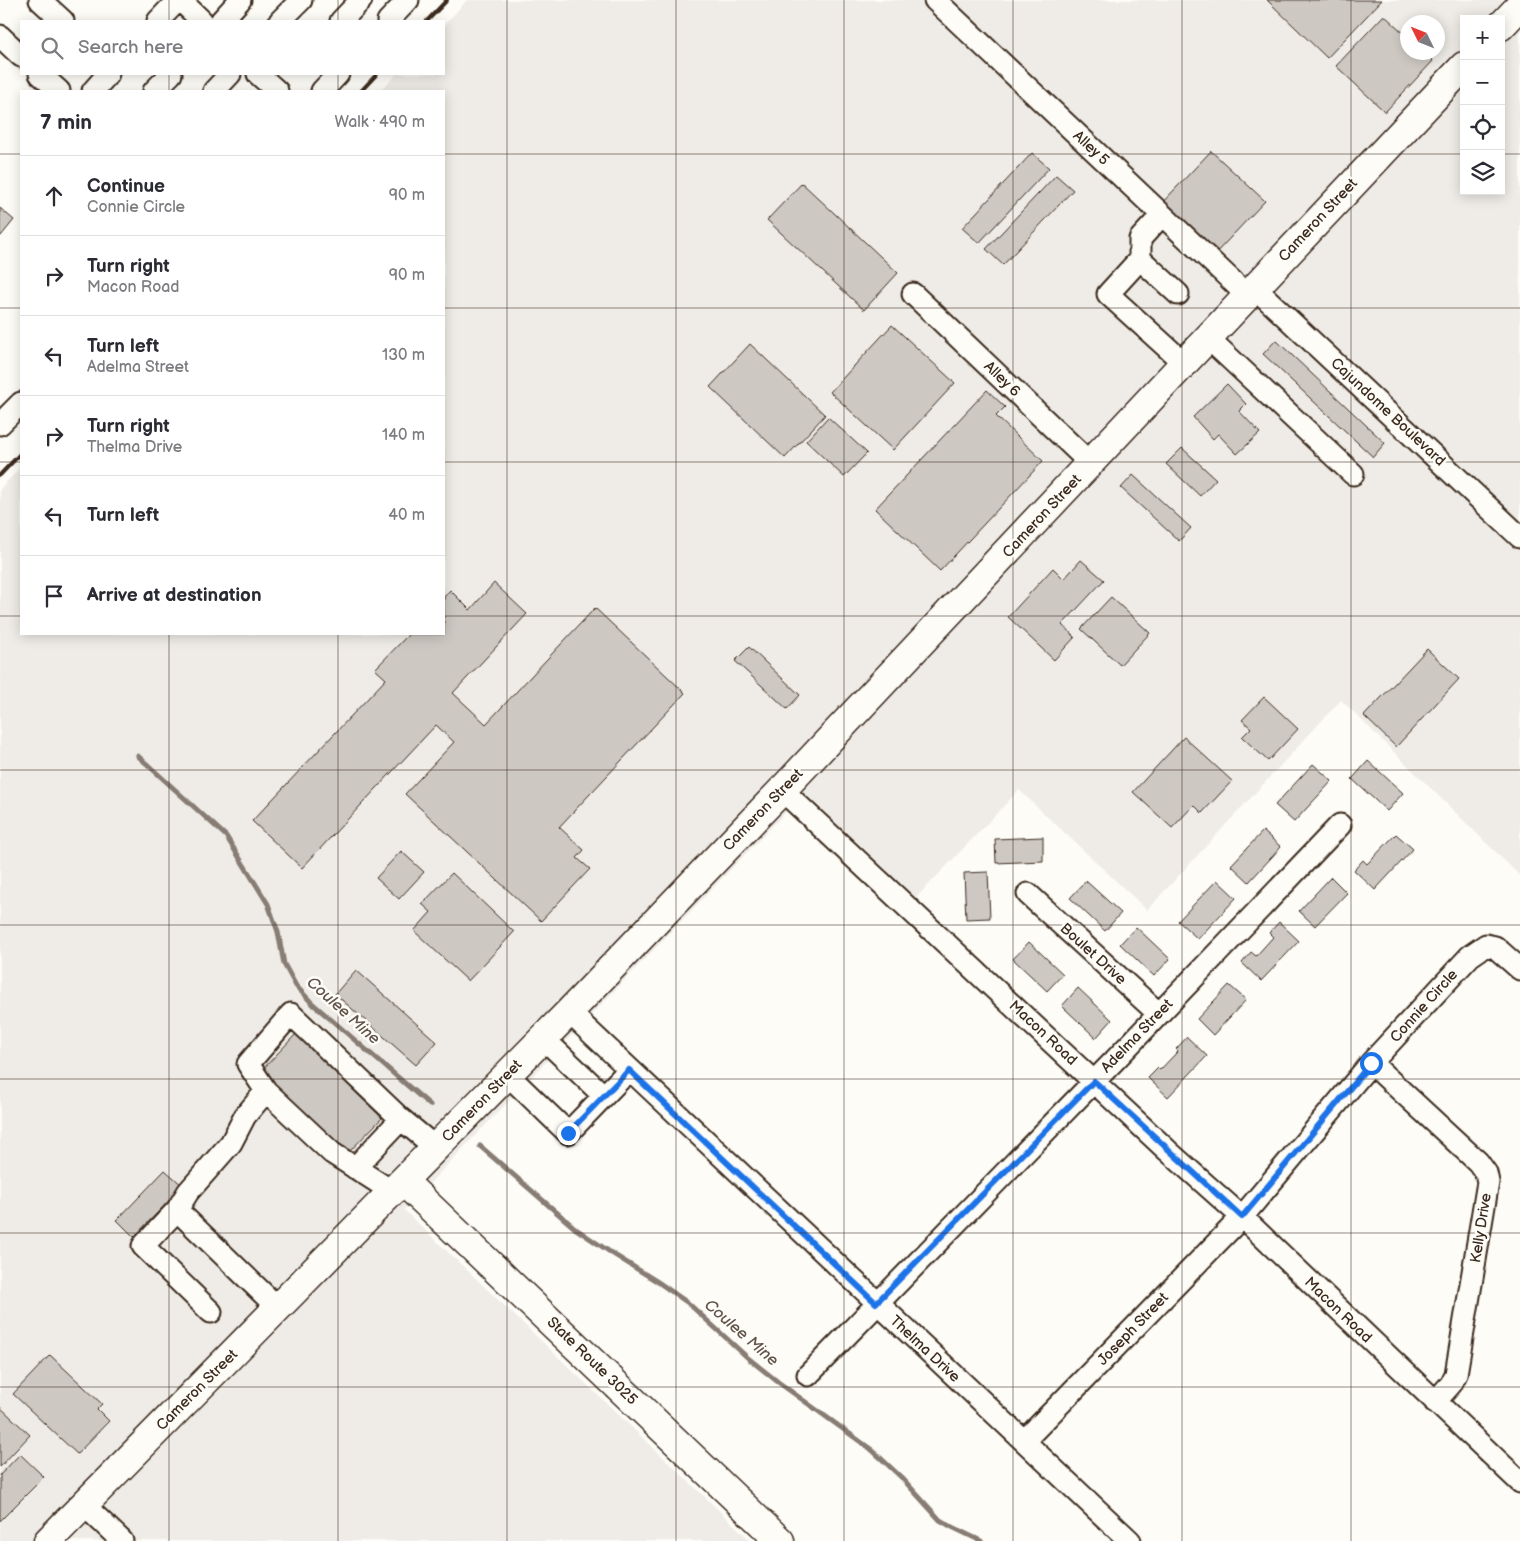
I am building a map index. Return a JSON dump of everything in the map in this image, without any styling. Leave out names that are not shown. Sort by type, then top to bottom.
[{"type":"main road","points":[[1505,22],[1520,6]]},
{"type":"main road","name":"Cameron Street","points":[[48,1541],[569,1012],[1091,464],[1460,70]]},
{"type":"main road","name":"State Route 3025","points":[[398,1187],[780,1541]]},
{"type":"street","points":[[40,0],[62,20]]},
{"type":"street","points":[[159,20],[179,0],[201,20]]},
{"type":"street","points":[[222,20],[240,0]]},
{"type":"street","points":[[281,20],[300,0]]},
{"type":"street","points":[[342,20],[361,0]]},
{"type":"street","points":[[389,20],[408,0]]},
{"type":"street","name":"Alley 5","points":[[935,0],[1162,215],[1251,292]]},
{"type":"street","points":[[0,36],[20,55]]},
{"type":"street","points":[[41,75],[58,90]]},
{"type":"street","points":[[155,90],[170,75]]},
{"type":"street","points":[[215,90],[229,75]]},
{"type":"street","points":[[259,75],[276,90]]},
{"type":"street","points":[[323,90],[337,75]]},
{"type":"street","points":[[1162,215],[1140,239],[1140,259],[1108,294],[1184,363]]},
{"type":"street","points":[[1140,259],[1178,294]]},
{"type":"street","name":"Cajundome Boulevard","points":[[1251,292],[1516,525]]},
{"type":"street","name":"Alley 6","points":[[913,294],[1091,464]]},
{"type":"street","points":[[1208,338],[1353,474]]},
{"type":"street","points":[[0,424],[20,403]]},
{"type":"street","name":"Macon Road","points":[[782,790],[1242,1217],[1520,1482]]},
{"type":"street","name":"Adelma Street","points":[[808,1375],[1340,825]]},
{"type":"street","name":"Boulet Drive","points":[[1028,894],[1159,1014]]},
{"type":"street","name":"Connie Circle","points":[[1242,1217],[1371,1063],[1470,956],[1486,945],[1495,947],[1520,969]]},
{"type":"street","name":"Thelma Drive","points":[[569,1012],[1130,1541]]},
{"type":"street","points":[[398,1187],[355,1168],[332,1153],[266,1091],[248,1064],[291,1014],[401,1119],[436,1148]]},
{"type":"street","points":[[543,1038],[604,1096]]},
{"type":"street","name":"Kelly Drive","points":[[1371,1063],[1478,1162],[1486,1172],[1488,1182],[1456,1374],[1451,1384],[1435,1402]]},
{"type":"street","points":[[508,1075],[568,1133],[629,1070]]},
{"type":"street","points":[[212,1312],[143,1246],[178,1210],[188,1192],[231,1143],[245,1116],[266,1091]]},
{"type":"street","points":[[355,1168],[401,1119]]},
{"type":"street","points":[[178,1210],[278,1308]]},
{"type":"street","name":"Joseph Street","points":[[1024,1441],[1242,1217]]},
{"type":"street","points":[[84,1505],[122,1541]]},
{"type":"shaded area","points":[[467,0],[1520,0],[1520,876],[1341,700],[1147,910],[1019,790],[916,898],[804,793],[404,1210],[751,1541],[0,1541],[0,489],[20,468],[20,635],[445,635],[445,90],[381,90],[396,75],[445,75],[445,24]]},
{"type":"building","points":[[1267,0],[1382,0],[1327,58]]},
{"type":"building","points":[[1384,15],[1400,30],[1400,60],[1433,61],[1385,112],[1336,66]]},
{"type":"building","points":[[1211,151],[1265,201],[1214,255],[1160,205]]},
{"type":"building","points":[[1032,153],[1049,168],[979,243],[962,228]]},
{"type":"building","points":[[1056,175],[1073,190],[1003,265],[986,249]]},
{"type":"building","points":[[802,183],[898,273],[864,310],[767,220]]},
{"type":"building","points":[[0,208],[14,220],[1,236],[0,236]]},
{"type":"building","points":[[892,325],[955,383],[893,450],[830,392]]},
{"type":"building","points":[[1276,340],[1385,443],[1373,457],[1263,354]]},
{"type":"building","points":[[750,344],[825,415],[785,458],[710,387]]},
{"type":"building","points":[[1227,384],[1246,404],[1239,411],[1260,433],[1237,454],[1218,434],[1213,439],[1193,417]]},
{"type":"building","points":[[987,390],[1005,407],[996,416],[1043,461],[940,571],[875,509]]},
{"type":"building","points":[[828,417],[867,453],[844,477],[806,441]]},
{"type":"building","points":[[1182,448],[1216,479],[1200,496],[1166,464]]},
{"type":"building","points":[[1133,475],[1191,528],[1179,541],[1121,488]]},
{"type":"building","points":[[1081,560],[1104,580],[1062,625],[1075,637],[1054,660],[1008,617],[1053,568],[1064,579]]},
{"type":"building","points":[[494,583],[527,614],[453,693],[486,724],[595,608],[685,693],[559,827],[584,850],[577,858],[590,869],[541,921],[405,794],[454,742],[436,725],[302,868],[252,821],[386,679],[375,669],[408,635],[445,635],[445,596],[450,590],[470,610]]},
{"type":"building","points":[[1111,597],[1150,633],[1120,665],[1081,629]]},
{"type":"building","points":[[749,647],[800,695],[787,709],[735,661]]},
{"type":"building","points":[[1427,649],[1459,679],[1396,747],[1364,716]]},
{"type":"building","points":[[1264,697],[1298,729],[1268,761],[1242,737],[1251,728],[1242,720]]},
{"type":"building","points":[[1184,737],[1232,781],[1202,813],[1194,805],[1172,828],[1133,792]]},
{"type":"building","points":[[1368,761],[1403,793],[1387,811],[1352,779]]},
{"type":"building","points":[[1313,764],[1332,781],[1294,822],[1275,805]]},
{"type":"building","points":[[1263,831],[1281,847],[1249,882],[1231,865]]},
{"type":"building","points":[[1396,834],[1413,849],[1375,890],[1354,870],[1363,860],[1367,864]]},
{"type":"building","points":[[1043,837],[1043,861],[996,863],[995,839]]},
{"type":"building","points":[[401,851],[424,872],[399,899],[376,878]]},
{"type":"building","points":[[988,872],[990,918],[966,919],[964,873]]},
{"type":"building","points":[[452,873],[514,932],[468,981],[414,931],[431,912],[422,904]]},
{"type":"building","points":[[1331,877],[1347,893],[1315,926],[1299,911]]},
{"type":"building","points":[[1217,880],[1236,898],[1198,939],[1178,921]]},
{"type":"building","points":[[1086,881],[1121,913],[1105,931],[1070,898]]},
{"type":"building","points":[[1279,922],[1299,941],[1261,981],[1242,963],[1251,952],[1256,956],[1273,937],[1269,933]]},
{"type":"building","points":[[1136,927],[1170,959],[1154,976],[1120,944]]},
{"type":"building","points":[[1029,942],[1063,974],[1047,991],[1013,959]]},
{"type":"building","points":[[356,970],[437,1042],[416,1065],[335,994]]},
{"type":"building","points":[[1229,985],[1246,1000],[1213,1035],[1197,1019]]},
{"type":"building","points":[[1078,988],[1112,1020],[1096,1038],[1062,1006]]},
{"type":"building","points":[[296,1034],[382,1118],[346,1155],[260,1072]]},
{"type":"building","points":[[1187,1037],[1207,1056],[1168,1097],[1148,1078],[1158,1068],[1160,1070],[1178,1051],[1176,1049]]},
{"type":"building","points":[[165,1170],[183,1186],[134,1237],[117,1220]]},
{"type":"building","points":[[50,1355],[102,1404],[97,1409],[109,1421],[77,1454],[13,1394]]},
{"type":"building","points":[[0,1407],[30,1435],[0,1467]]},
{"type":"building","points":[[20,1454],[44,1477],[0,1521],[0,1475]]},
{"type":"waterway","name":"Coulee Mine","points":[[138,756],[226,836],[268,904],[278,932],[284,964],[296,986],[313,1004],[430,1105]]},
{"type":"waterway","name":"Coulee Mine","points":[[480,1146],[576,1229],[688,1303],[748,1358],[778,1382],[872,1450],[902,1478],[940,1520],[981,1541]]},
{"type":"railway","points":[[428,20],[447,0]]},
{"type":"railway","points":[[362,90],[376,75]]},
{"type":"railway","points":[[0,475],[20,454]]},
{"type":"route","points":[[568,1133],[629,1070],[876,1303],[1094,1081],[1242,1217],[1371,1063]]}]
